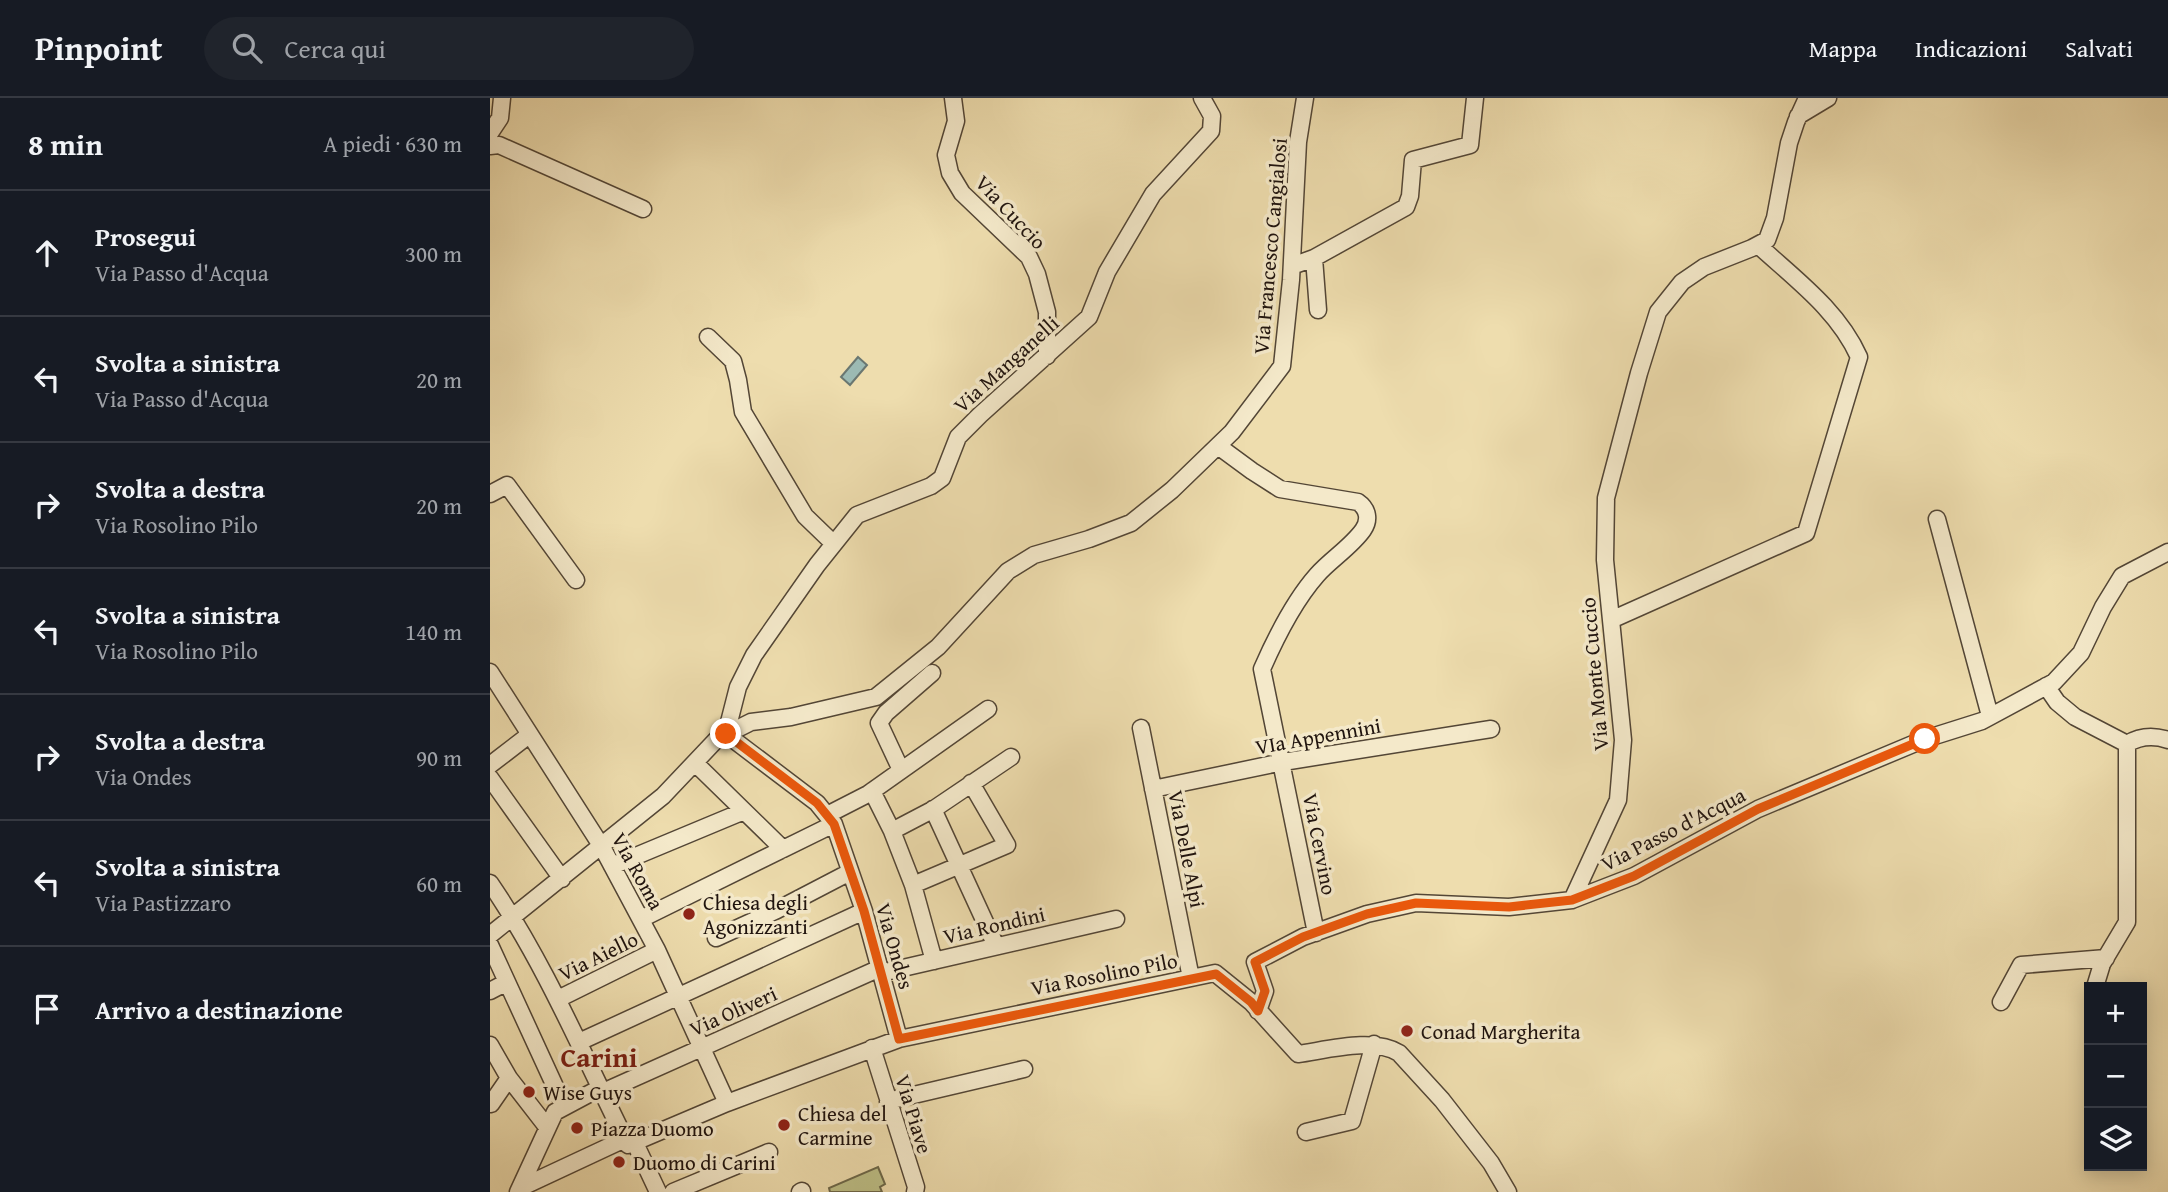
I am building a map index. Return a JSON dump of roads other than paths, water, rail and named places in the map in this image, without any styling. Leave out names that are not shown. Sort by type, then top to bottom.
[{"type":"street","points":[[490,133],[500,118],[502,98]]},
{"type":"street","name":"Via Cuccio","points":[[953,98],[956,121],[946,155],[950,173],[962,193],[1029,257],[1037,274],[1047,312],[1046,356]]},
{"type":"street","name":"Via Manganelli","points":[[726,734],[738,688],[754,655],[857,515],[931,486],[942,478],[958,437],[1089,317],[1107,272],[1153,194],[1181,161],[1208,136],[1213,124],[1212,116],[1202,98]]},
{"type":"street","name":"Via Francesco Cangialosi","points":[[726,734],[751,722],[791,717],[876,697],[937,647],[1008,571],[1034,555],[1131,523],[1172,490],[1232,432],[1282,366],[1292,266],[1298,142],[1305,98]]},
{"type":"street","points":[[1292,266],[1314,258],[1406,207],[1410,196],[1413,160],[1471,145],[1475,98]]},
{"type":"street","points":[[1611,620],[1806,533],[1859,357],[1850,338],[1831,313],[1758,245],[1767,240],[1776,218],[1789,143],[1807,98]]},
{"type":"street","points":[[1798,116],[1828,98]]},
{"type":"street","points":[[490,146],[499,145],[643,209]]},
{"type":"street","name":"Via Monte Cuccio","points":[[1572,900],[1618,800],[1623,740],[1605,560],[1606,498],[1639,373],[1658,312],[1682,282],[1704,267],[1758,245]]},
{"type":"street","points":[[1314,258],[1318,310]]},
{"type":"street","points":[[708,337],[733,361],[743,412],[798,505],[805,516],[834,544]]},
{"type":"street","name":"Via Cervino","points":[[1218,446],[1280,489],[1358,502],[1364,506],[1368,517],[1363,529],[1304,591],[1262,669],[1283,762],[1315,933]]},
{"type":"street","points":[[490,494],[507,485],[576,580]]},
{"type":"street","points":[[1937,519],[1990,716]]},
{"type":"street","name":"Via Passo d'Acqua","points":[[1258,1011],[1265,991],[1255,962],[1315,933],[1367,914],[1416,903],[1509,907],[1572,900],[1634,876],[1758,809],[1925,739],[1990,716],[2054,682],[2081,653],[2103,607],[2122,576],[2168,552]]},
{"type":"street","name":"Via Roma","points":[[490,672],[602,847],[657,950],[727,1103]]},
{"type":"street","points":[[901,770],[879,723],[886,713],[932,673]]},
{"type":"street","points":[[2046,686],[2057,702],[2075,717],[2127,744]]},
{"type":"street","points":[[640,919],[783,849],[830,820],[988,709]]},
{"type":"street","name":"Via Delle Alpi","points":[[1141,728],[1191,978]]},
{"type":"street","name":"VIa Appennini","points":[[1153,789],[1283,762],[1492,729]]},
{"type":"street","points":[[490,765],[529,734]]},
{"type":"street","points":[[490,935],[663,796],[717,739],[726,734],[817,803],[830,820]]},
{"type":"street","points":[[2127,744],[2137,738],[2146,737],[2168,740]]},
{"type":"street","points":[[2097,982],[2106,958],[2127,922],[2127,744]]},
{"type":"street","points":[[892,831],[933,809],[1011,757]]},
{"type":"street","points":[[695,762],[783,849]]},
{"type":"street","points":[[490,778],[562,879]]},
{"type":"street","points":[[913,885],[1007,845],[971,783]]},
{"type":"street","points":[[872,791],[892,831],[913,885],[934,961]]},
{"type":"street","points":[[933,809],[996,946]]},
{"type":"street","points":[[612,866],[744,811]]},
{"type":"street","name":"Via Ondes","points":[[830,820],[864,911],[899,1039]]},
{"type":"street","points":[[716,937],[777,910],[850,872]]},
{"type":"street","points":[[490,883],[513,917],[558,999],[599,1085],[658,1192]]},
{"type":"street","points":[[579,1042],[864,911]]},
{"type":"street","name":"Via Rondini","points":[[880,970],[934,961],[1116,919]]},
{"type":"street","points":[[490,945],[561,1100]]},
{"type":"street","name":"Via Aiello","points":[[558,999],[657,950]]},
{"type":"street","points":[[2001,1002],[2021,965],[2106,958]]},
{"type":"street","name":"Via Oliveri","points":[[599,1085],[702,1047],[880,970]]},
{"type":"street","name":"Via Rosolino Pilo","points":[[519,1190],[727,1103],[899,1039],[1191,978],[1216,974],[1251,1002],[1298,1054],[1374,1044]]},
{"type":"street","points":[[490,991],[508,982]]},
{"type":"street","points":[[1306,1132],[1352,1121],[1374,1044],[1390,1048],[1399,1053],[1439,1097],[1490,1163],[1508,1192]]},
{"type":"street","points":[[490,1045],[509,1078],[547,1127]]},
{"type":"street","name":"Via Piave","points":[[872,1048],[915,1192]]},
{"type":"street","points":[[888,1101],[1024,1069]]},
{"type":"street","points":[[491,1104],[509,1078]]},
{"type":"street","points":[[519,1190],[561,1100],[599,1085]]},
{"type":"street","points":[[674,1192],[769,1152]]},
{"type":"water","points":[[858,357],[867,365],[850,385],[841,377]]},
{"type":"place","name":"Chiesa degli Agonizzanti","points":[[689,914]]},
{"type":"place","name":"Conad Margherita","points":[[1407,1031]]},
{"type":"place","name":"Wise Guys","points":[[529,1092]]},
{"type":"place","name":"Chiesa del Carmine","points":[[784,1125]]},
{"type":"place","name":"Piazza Duomo","points":[[577,1128]]},
{"type":"place","name":"Duomo di Carini","points":[[619,1162]]},
{"type":"district","name":"Carini","points":[[599,1056]]}]
